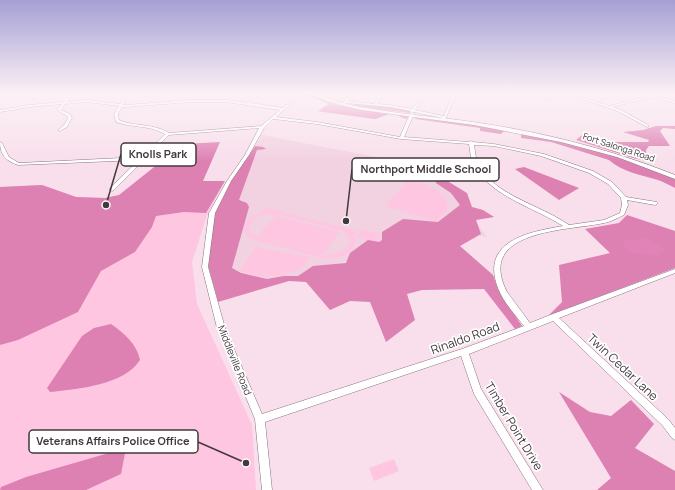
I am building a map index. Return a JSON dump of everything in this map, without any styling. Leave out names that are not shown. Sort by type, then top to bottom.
[{"type":"main road","name":"Fort Salonga Road","points":[[437,117],[572,141],[648,166],[675,177]]},
{"type":"street","points":[[60,130],[66,126],[69,117]]},
{"type":"street","points":[[116,117],[117,121],[130,125],[152,127],[168,134],[262,127]]},
{"type":"street","points":[[401,138],[410,117]]},
{"type":"street","points":[[628,117],[647,126]]},
{"type":"street","points":[[272,118],[317,123],[401,138],[471,142],[522,150],[585,170],[610,183],[624,198],[625,205],[622,214],[603,222],[530,234],[518,238],[503,250],[498,259],[496,276],[501,289],[529,327]]},
{"type":"street","name":"Middleville Road","points":[[267,490],[260,419],[220,328],[205,267],[212,213],[229,181],[247,155],[262,127],[272,118]]},
{"type":"street","points":[[112,189],[168,134]]},
{"type":"street","points":[[471,142],[472,152],[478,168],[491,182],[510,196],[554,217],[568,227]]},
{"type":"street","points":[[0,143],[7,158],[18,164],[144,158]]},
{"type":"street","points":[[624,198],[655,203]]},
{"type":"street","name":"Rinaldo Road","points":[[260,419],[464,352],[675,271]]},
{"type":"street","name":"Twin Cedar Lane","points":[[553,317],[665,422],[675,435]]},
{"type":"street","name":"Timber Point Drive","points":[[464,352],[477,391],[538,490]]},
{"type":"shaded area","points":[[360,117],[381,117],[375,119]]},
{"type":"shaded area","points":[[416,117],[494,126],[572,142],[675,179],[675,188],[660,181],[626,170],[609,160],[551,142],[521,138],[521,134],[504,131],[501,134],[480,131],[480,128],[415,119]]},
{"type":"shaded area","points":[[656,126],[675,126],[675,129],[663,128],[660,131],[670,146],[649,146],[646,150],[647,161],[576,140],[582,135],[600,142],[648,142],[649,140],[623,132],[643,130]]},
{"type":"shaded area","points":[[262,135],[397,161],[425,159],[487,237],[445,229],[420,234],[324,270],[221,300],[218,213]]},
{"type":"shaded area","points":[[220,142],[203,181],[225,181],[206,213],[184,212],[156,216],[152,227],[135,252],[101,271],[78,312],[18,340],[0,345],[0,187],[42,185],[76,197],[105,198],[119,195],[183,144]]},
{"type":"shaded area","points":[[255,146],[266,149],[257,150],[239,200],[247,203],[249,207],[232,268],[241,273],[267,279],[284,276],[298,276],[313,266],[346,263],[350,253],[368,240],[379,242],[382,240],[382,232],[403,219],[438,222],[460,205],[451,193],[436,183],[436,178],[417,160],[434,161],[449,182],[467,193],[472,207],[483,210],[494,217],[476,220],[481,234],[460,246],[493,275],[498,289],[522,326],[515,329],[484,289],[422,290],[407,294],[415,320],[386,342],[370,302],[350,301],[330,310],[306,282],[289,281],[218,302],[208,265],[215,213],[231,181]]},
{"type":"shaded area","points":[[524,167],[579,188],[559,200],[515,169]]},
{"type":"shaded area","points":[[408,180],[431,187],[440,193],[448,205],[446,212],[436,221],[385,206]]},
{"type":"shaded area","points":[[203,181],[225,181],[207,215],[192,262],[197,304],[252,425],[256,490],[0,490],[0,187],[42,185],[76,197],[105,198]]},
{"type":"shaded area","points":[[266,208],[357,231],[355,243],[350,252],[346,255],[336,258],[321,258],[252,239],[245,233],[244,225]],"holes":[[[266,214],[281,215],[340,230],[347,235],[350,239],[350,243],[347,247],[336,253],[323,255],[252,235],[249,228],[251,222],[255,218]]]},
{"type":"shaded area","points":[[627,215],[675,231],[675,268],[548,316],[562,302],[559,265],[610,253],[585,229],[619,223]]},
{"type":"shaded area","points":[[276,216],[339,232],[324,254],[257,236]]},
{"type":"shaded area","points":[[361,229],[381,234],[376,242],[356,237]]},
{"type":"shaded area","points":[[646,238],[666,249],[660,256],[634,253],[624,248],[624,241]]},
{"type":"shaded area","points":[[255,247],[309,257],[304,265],[296,271],[279,276],[240,272]]},
{"type":"shaded area","points":[[111,324],[125,335],[136,349],[140,360],[133,368],[123,375],[100,384],[50,392],[47,388],[82,336],[94,328]]},
{"type":"shaded area","points":[[559,392],[590,412],[611,416],[631,400],[654,424],[635,448],[675,471],[675,490],[597,490],[611,478]]},
{"type":"shaded area","points":[[126,448],[121,474],[86,490],[0,490],[1,487],[26,477]]},
{"type":"shaded area","points":[[394,459],[399,471],[374,481],[369,468]]},
{"type":"place","name":"Knolls Park","points":[[106,205]]},
{"type":"place","name":"Northport Middle School","points":[[346,221]]},
{"type":"place","name":"Veterans Affairs Police Office","points":[[246,463]]}]
